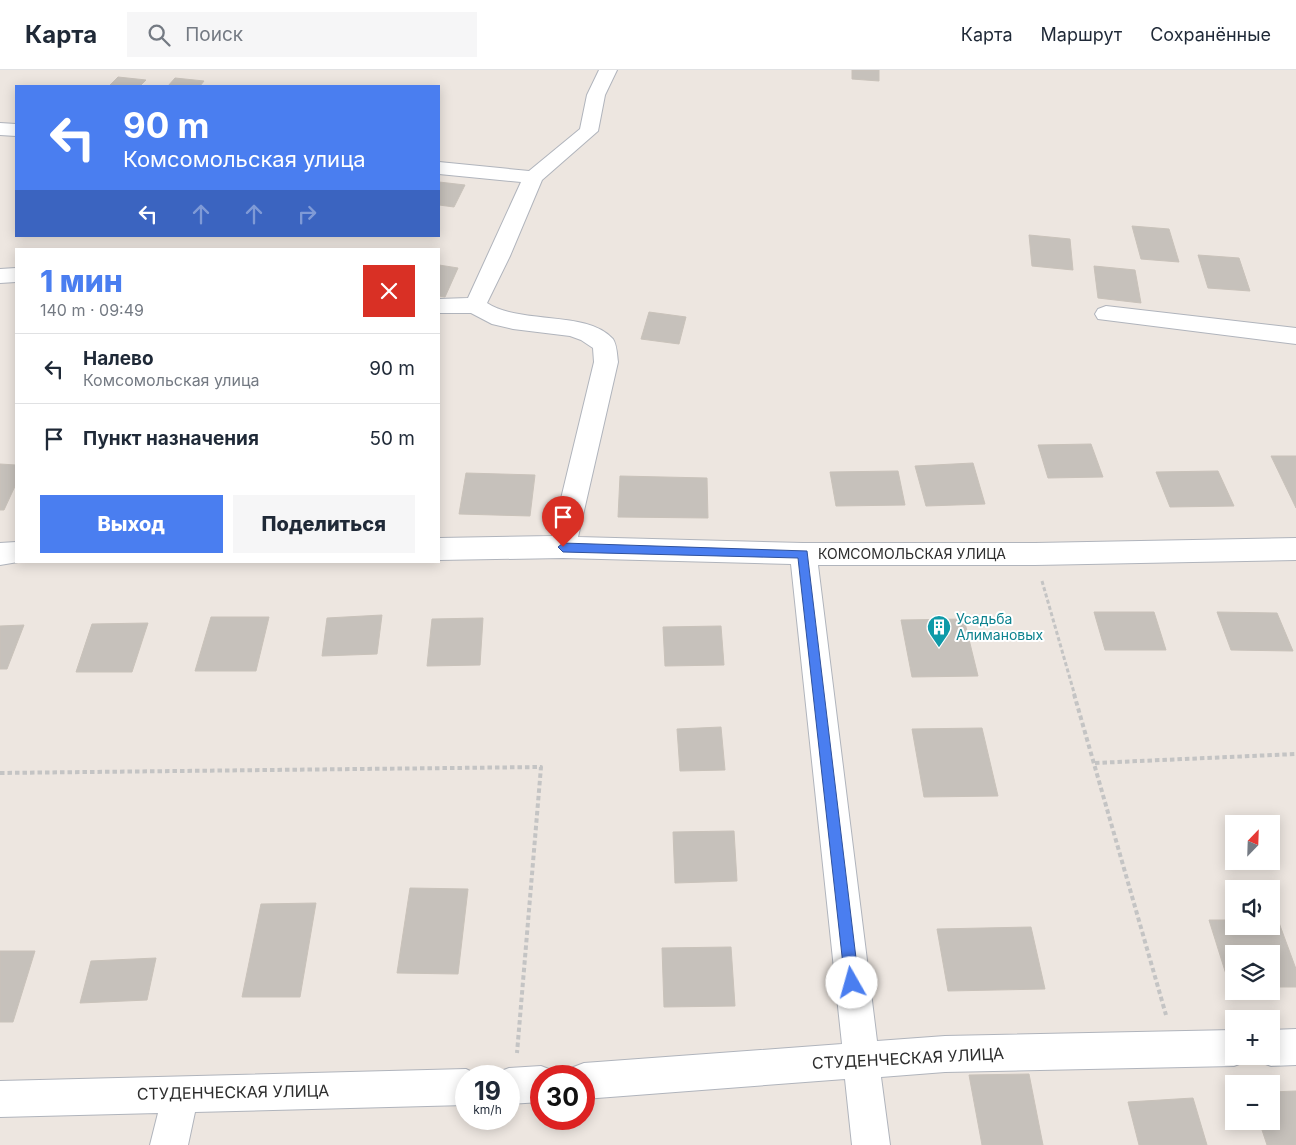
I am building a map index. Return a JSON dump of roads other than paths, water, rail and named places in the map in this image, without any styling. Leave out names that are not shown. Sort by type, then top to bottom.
[{"type":"street","points":[[475,305],[499,256],[533,177],[589,131],[596,95],[608,70]]},
{"type":"street","points":[[0,129],[15,130]]},
{"type":"street","points":[[440,168],[533,177]]},
{"type":"street","points":[[0,276],[15,275]]},
{"type":"street","points":[[440,306],[475,305],[486,314],[506,321],[585,332],[604,344],[606,362],[563,547]]},
{"type":"street","points":[[1106,314],[1296,336]]},
{"type":"street","name":"КОМСОМОЛЬСКАЯ УЛИЦА","points":[[440,549],[563,547],[803,554],[1035,554],[1296,549]]},
{"type":"street","points":[[0,554],[15,554]]},
{"type":"street","points":[[803,554],[871,1145]]},
{"type":"street","points":[[1280,1048],[1296,1047]]},
{"type":"street","name":"СТУДЕНЧЕСКАЯ УЛИЦА","points":[[595,1080],[945,1054],[1225,1048]]},
{"type":"street","name":"СТУДЕНЧЕСКАЯ УЛИЦА","points":[[0,1099],[455,1087]]},
{"type":"street","points":[[169,1145],[181,1094]]},
{"type":"place","name":"Усадьба Алимановых","points":[[939,648]]}]
